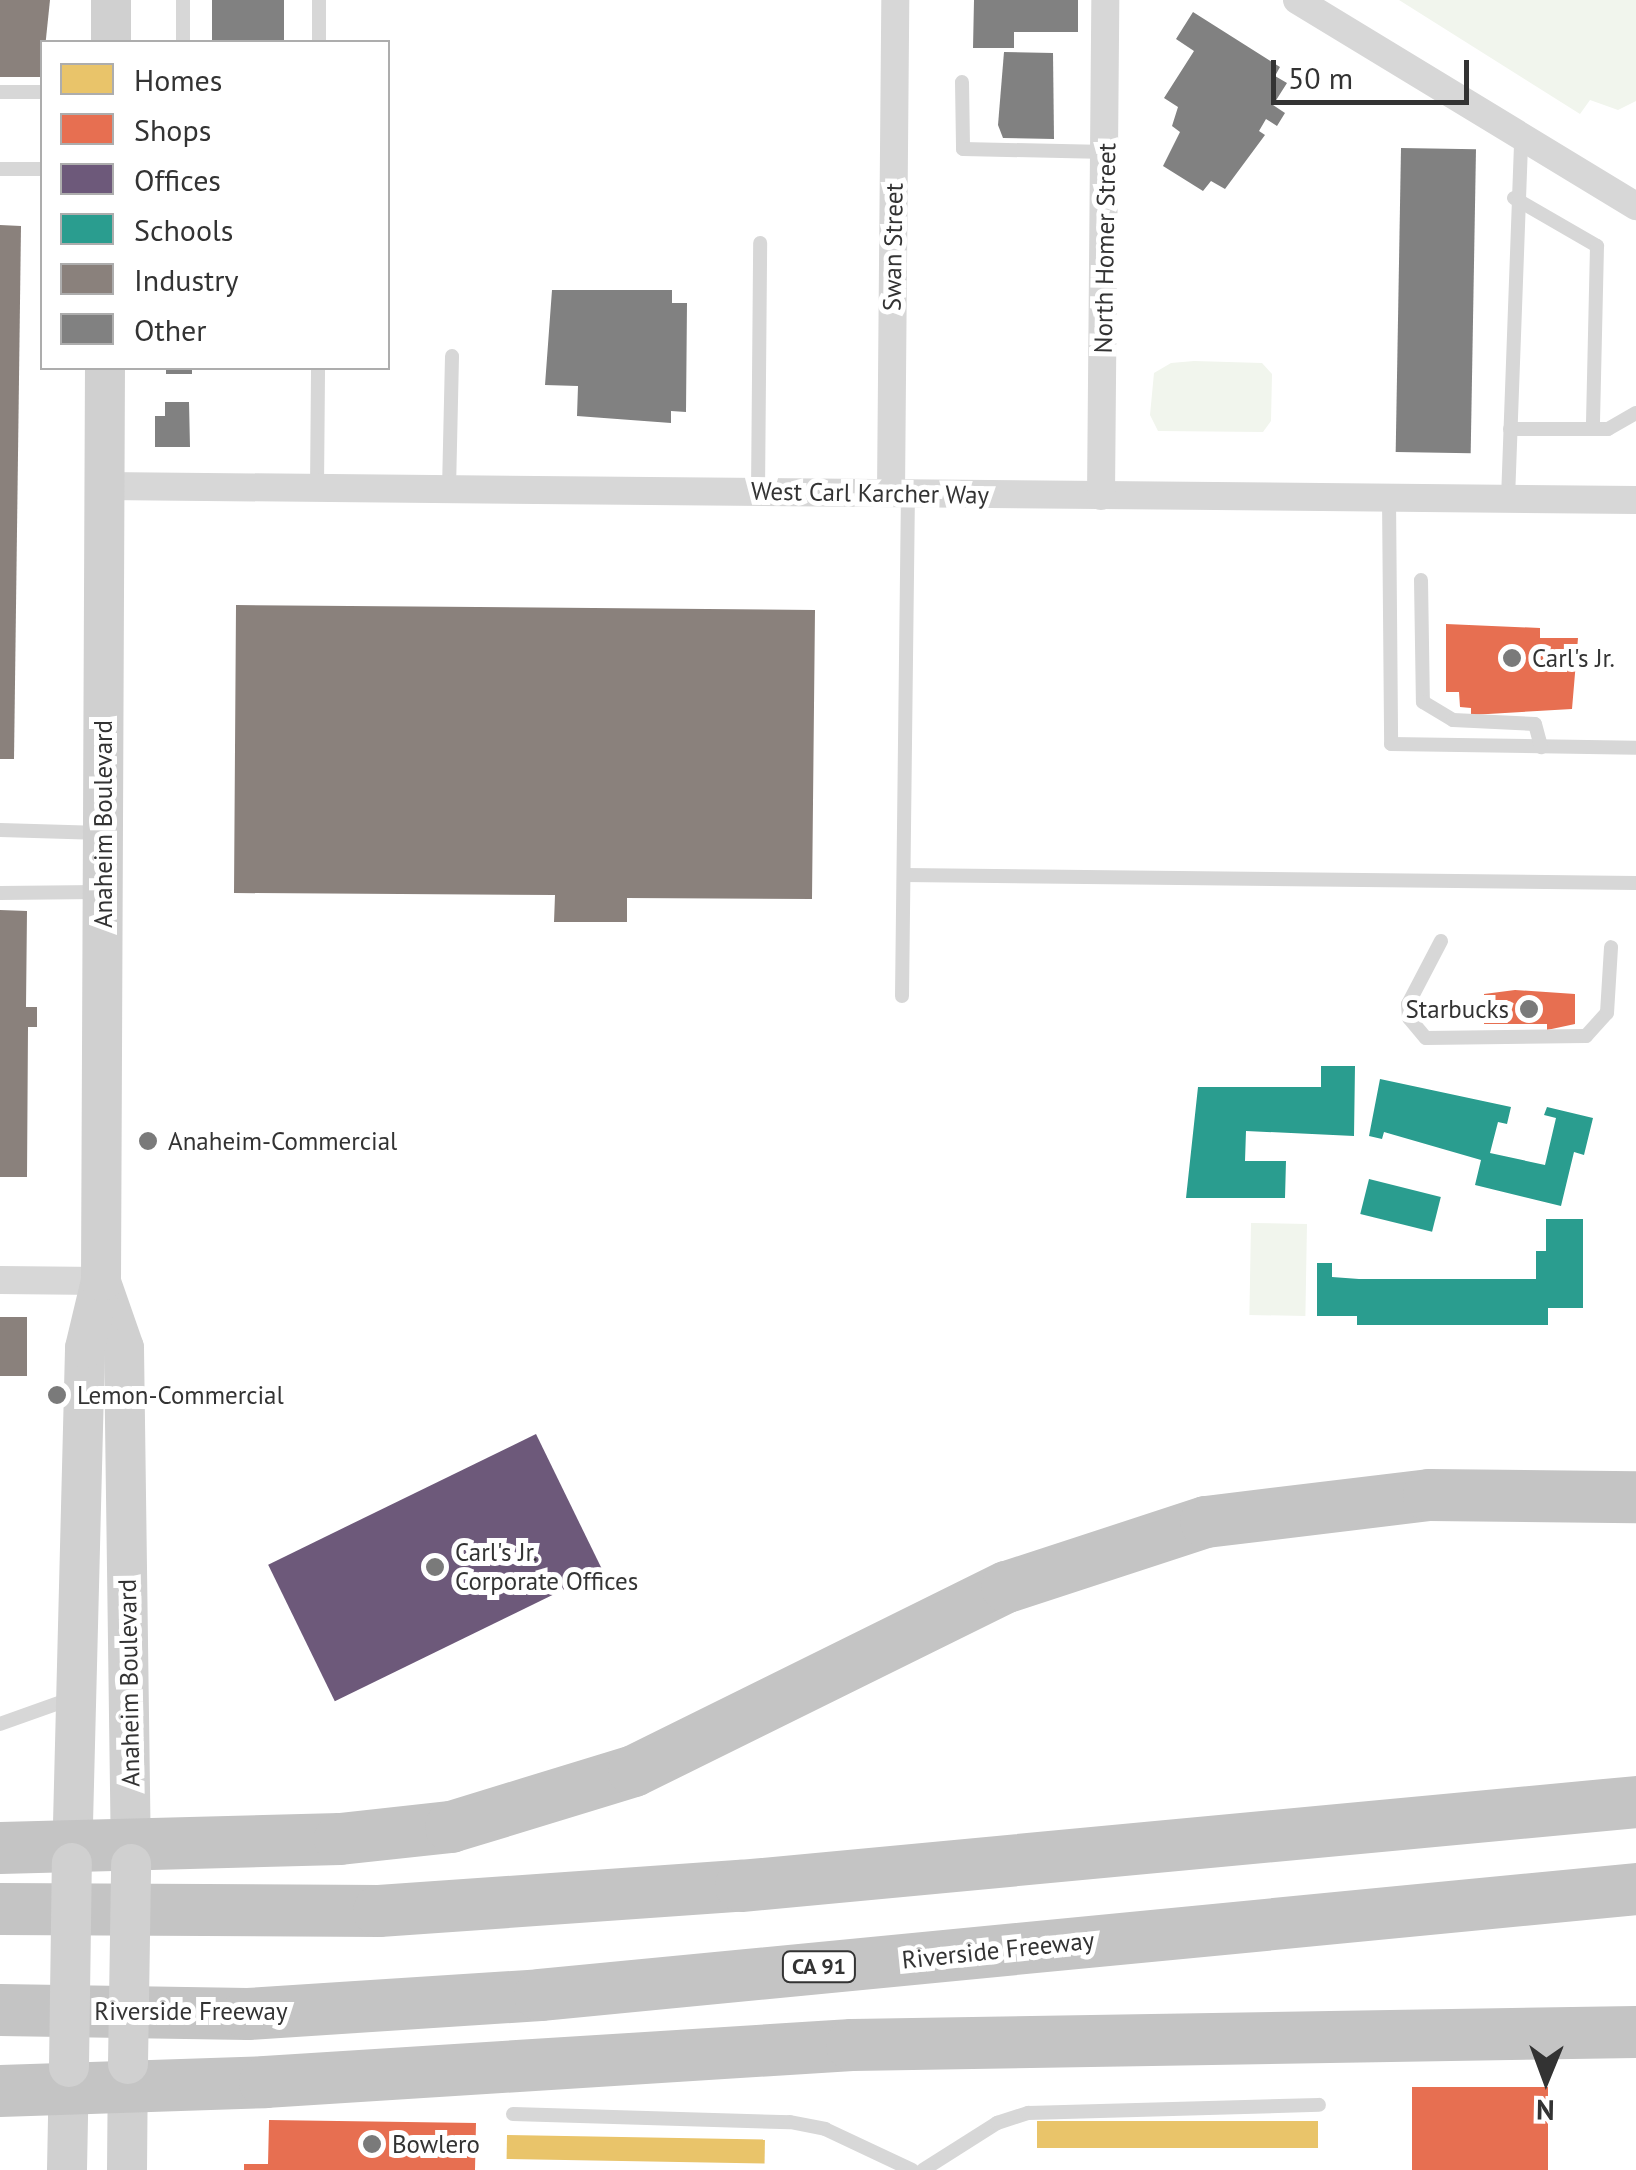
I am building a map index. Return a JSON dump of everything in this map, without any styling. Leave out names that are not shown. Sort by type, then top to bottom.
[{"type":"highway","points":[[0,1848],[72,1855],[131,1855],[394,1835],[542,1804],[634,1770],[1006,1587],[1206,1522],[1429,1495],[1636,1496]]},
{"type":"highway","points":[[0,1909],[379,1911],[740,1886],[1636,1802]]},
{"type":"highway","name":"Riverside Freeway","points":[[0,2010],[248,2014],[540,1996],[1636,1889]]},
{"type":"highway","points":[[0,2091],[68,2078],[852,2045],[1636,2032]]},
{"type":"street","points":[[110,40],[111,0]]},
{"type":"street","name":"Swan Street","points":[[895,0],[900,493]]},
{"type":"street","name":"North Homer Street","points":[[1101,496],[1108,152],[1105,0]]},
{"type":"street","points":[[1296,0],[1636,206]]},
{"type":"street","name":"Anaheim Boulevard","points":[[67,2170],[73,1698],[85,1348],[101,1281],[105,370]]},
{"type":"street","name":"West Carl Karcher Way","points":[[104,486],[1636,500]]},
{"type":"street","points":[[0,1280],[101,1281]]},
{"type":"street","name":"Anaheim Boulevard","points":[[101,1281],[124,1348],[131,1855],[127,2170]]},
{"type":"lane","points":[[182,40],[183,0]]},
{"type":"lane","points":[[319,40],[320,0]]},
{"type":"lane","points":[[962,82],[963,149],[1108,152]]},
{"type":"lane","points":[[0,92],[40,92]]},
{"type":"lane","points":[[1508,499],[1514,198],[1521,139]]},
{"type":"lane","points":[[0,169],[40,169]]},
{"type":"lane","points":[[1514,198],[1597,246],[1593,429]]},
{"type":"lane","points":[[758,492],[760,243]]},
{"type":"lane","points":[[449,490],[452,356]]},
{"type":"lane","points":[[317,488],[318,370]]},
{"type":"lane","points":[[1510,428],[1608,430],[1636,413]]},
{"type":"lane","points":[[900,493],[902,996]]},
{"type":"lane","points":[[1389,498],[1391,744],[1636,748]]},
{"type":"lane","points":[[1421,580],[1423,702],[1453,720],[1535,724],[1541,747]]},
{"type":"lane","points":[[0,830],[103,833]]},
{"type":"lane","points":[[904,875],[1636,883]]},
{"type":"lane","points":[[0,893],[103,892]]},
{"type":"lane","points":[[1441,941],[1408,1004],[1416,1030],[1440,1039],[1586,1036],[1607,1013],[1611,948]]},
{"type":"lane","points":[[0,1724],[73,1698]]},
{"type":"lane","points":[[923,2170],[997,2123],[1028,2113],[1319,2104]]},
{"type":"lane","points":[[513,2114],[790,2122],[825,2129],[912,2170]]},
{"type":"shaded area","points":[[1399,0],[1636,0],[1636,101],[1618,110],[1590,100],[1580,114]]},
{"type":"shaded area","points":[[1171,363],[1262,363],[1272,374],[1271,421],[1263,432],[1158,431],[1150,415],[1154,373]]},
{"type":"shaded area","points":[[1251,1223],[1307,1224],[1305,1316],[1249,1315]]},
{"type":"building: Homes","points":[[1037,2121],[1318,2121],[1318,2148],[1037,2148]]},
{"type":"building: Homes","points":[[507,2135],[765,2140],[765,2163],[507,2159]]},
{"type":"building: Shops","name":"Carl's Jr.","points":[[1446,624],[1540,628],[1540,638],[1578,638],[1572,709],[1471,715],[1471,708],[1460,707],[1459,692],[1446,692]]},
{"type":"building: Shops","name":"Starbucks","points":[[1515,990],[1575,994],[1575,1024],[1547,1030],[1547,1024],[1484,1024],[1484,994]]},
{"type":"building: Shops","points":[[1412,2087],[1548,2087],[1548,2170],[1412,2170]]},
{"type":"building: Shops","name":"Bowlero","points":[[269,2120],[476,2123],[475,2170],[244,2170],[244,2164],[268,2164]]},
{"type":"building: Offices","name":"Carl's Jr. Corporate Offices","points":[[536,1434],[603,1571],[335,1701],[268,1565]]},
{"type":"building: Schools","points":[[1321,1066],[1355,1066],[1354,1136],[1246,1131],[1245,1161],[1286,1161],[1285,1198],[1186,1198],[1198,1087],[1321,1087]]},
{"type":"building: Schools","points":[[1380,1079],[1511,1107],[1507,1124],[1498,1122],[1490,1153],[1545,1165],[1556,1118],[1544,1115],[1547,1107],[1593,1118],[1584,1155],[1574,1152],[1561,1206],[1475,1185],[1481,1160],[1384,1132],[1382,1139],[1369,1136]]},
{"type":"building: Schools","points":[[1369,1179],[1441,1197],[1432,1232],[1360,1214]]},
{"type":"building: Schools","points":[[1546,1219],[1583,1219],[1583,1308],[1548,1308],[1548,1325],[1357,1325],[1357,1316],[1317,1316],[1317,1263],[1332,1263],[1332,1277],[1359,1279],[1536,1279],[1536,1251],[1546,1251]]},
{"type":"building: Industry","points":[[0,0],[50,0],[46,40],[40,40],[40,77],[0,77]]},
{"type":"building: Industry","points":[[0,225],[21,226],[14,759],[0,759]]},
{"type":"building: Industry","points":[[236,605],[815,610],[812,899],[627,898],[627,922],[554,922],[555,895],[234,893]]},
{"type":"building: Industry","points":[[0,910],[27,911],[26,1007],[37,1007],[37,1027],[28,1027],[27,1177],[0,1177]]},
{"type":"building: Industry","points":[[0,1317],[27,1317],[27,1376],[0,1376]]},
{"type":"building: Other","points":[[212,0],[284,0],[284,40],[212,40]]},
{"type":"building: Other","points":[[974,0],[1078,0],[1078,32],[1014,32],[1014,48],[973,48]]},
{"type":"building: Other","points":[[1193,12],[1280,67],[1275,76],[1287,83],[1273,105],[1285,113],[1277,126],[1266,119],[1259,131],[1265,135],[1225,189],[1211,181],[1203,191],[1163,166],[1180,132],[1172,126],[1178,107],[1164,98],[1194,51],[1176,39]]},
{"type":"building: Other","points":[[1004,52],[1053,53],[1054,139],[1003,138],[998,125]]},
{"type":"building: Other","points":[[1401,148],[1476,149],[1471,453],[1396,452]]},
{"type":"building: Other","points":[[552,290],[672,290],[672,303],[687,303],[686,412],[671,411],[671,423],[577,416],[578,386],[545,385]]},
{"type":"building: Other","points":[[166,370],[192,370],[192,374],[166,374]]},
{"type":"building: Other","points":[[165,402],[189,402],[190,447],[155,447],[155,416],[165,416]]},
{"type":"place","name":"Carl's Jr.","points":[[1512,658]]},
{"type":"place","name":"Starbucks","points":[[1529,1009]]},
{"type":"place","name":"Anaheim-Commercial","points":[[148,1141]]},
{"type":"place","name":"Lemon-Commercial","points":[[57,1395]]},
{"type":"place","name":"Carl's Jr. Corporate Offices","points":[[435,1567]]},
{"type":"place","name":"Bowlero","points":[[372,2144]]}]
